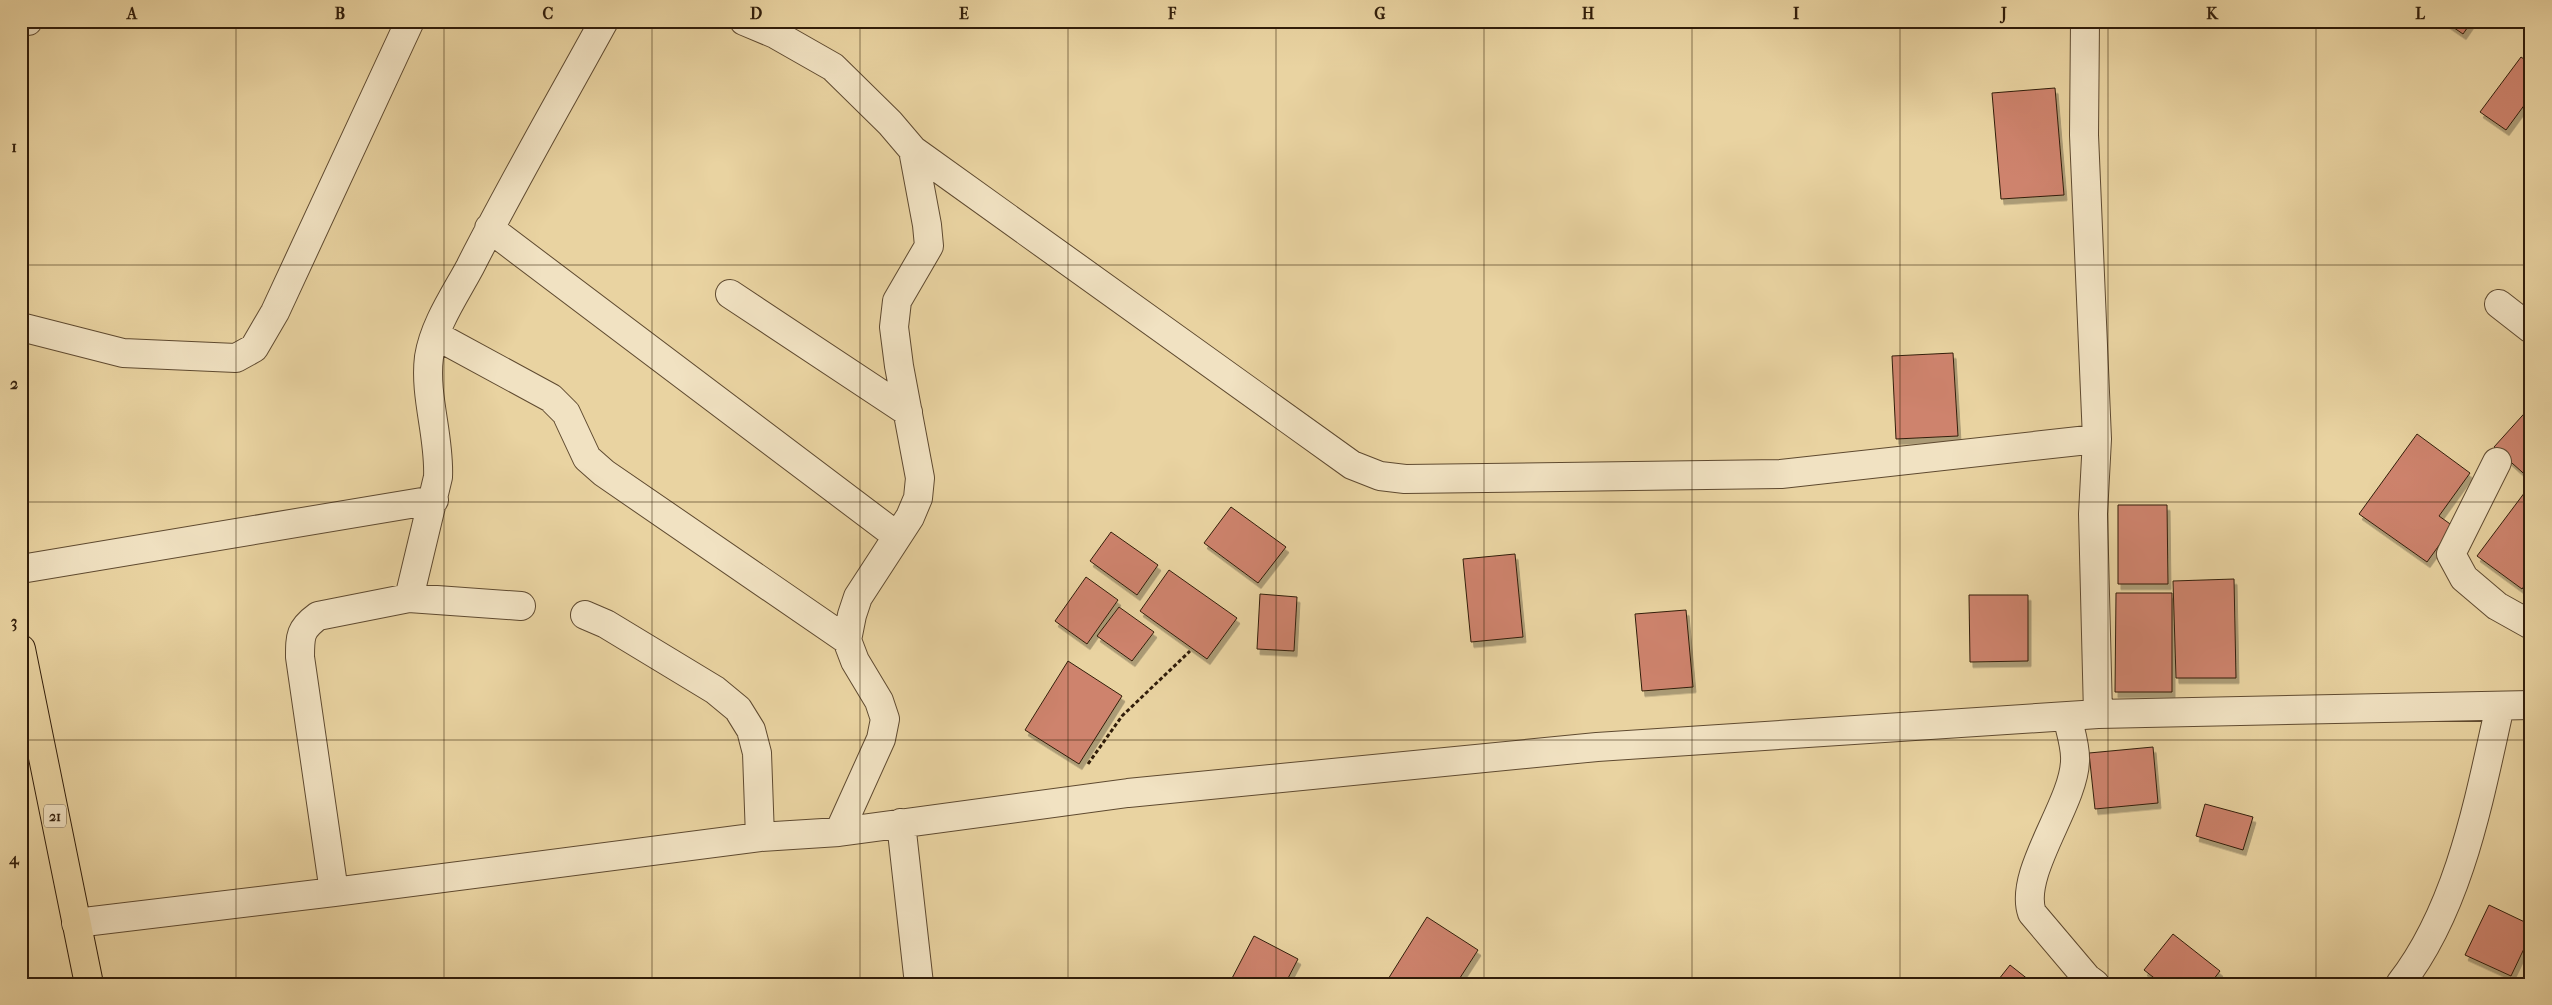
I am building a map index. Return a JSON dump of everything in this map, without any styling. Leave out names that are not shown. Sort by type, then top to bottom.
[{"type":"highway","name":"21","points":[[21,649],[89,984]]},
{"type":"street","points":[[21,22],[28,21]]},
{"type":"street","points":[[21,327],[123,353],[236,358],[254,348],[276,312],[410,21]]},
{"type":"street","points":[[409,598],[434,500],[439,458],[428,376],[435,335],[489,228],[604,21]]},
{"type":"street","points":[[744,21],[775,34],[833,67],[913,150],[1352,465],[1380,476],[1405,479],[1781,474],[2097,439]]},
{"type":"street","points":[[2085,21],[2084,135],[2097,439],[2093,514],[2098,714]]},
{"type":"street","points":[[846,640],[858,597],[910,517],[918,498],[920,478],[894,327],[897,301],[929,246],[913,150]]},
{"type":"street","points":[[489,228],[897,536]]},
{"type":"street","points":[[730,294],[908,412]]},
{"type":"street","points":[[2499,304],[2531,329]]},
{"type":"street","points":[[435,335],[551,398],[566,413],[587,458],[604,472],[846,640],[855,660],[879,701],[885,719],[881,739],[839,832]]},
{"type":"street","points":[[2498,462],[2451,554],[2464,578],[2497,606],[2531,625]]},
{"type":"street","points":[[21,570],[434,500]]},
{"type":"street","points":[[334,892],[300,657],[300,636],[305,625],[318,616],[409,598],[521,606]]},
{"type":"street","points":[[585,615],[606,624],[715,690],[738,709],[751,730],[757,753],[760,837]]},
{"type":"street","points":[[76,923],[760,837],[839,832],[1062,802],[1597,747],[2098,714],[2531,705]]},
{"type":"street","points":[[2400,984],[2416,963],[2445,908],[2484,780],[2500,706]]},
{"type":"street","points":[[2067,716],[2075,761],[2067,794],[2049,834],[2028,901],[2032,913],[2094,984]]},
{"type":"street","points":[[901,823],[919,984]]},
{"type":"path","points":[[1062,802],[1122,716],[1190,652]]},
{"type":"building","points":[[2444,21],[2472,21],[2463,34]]},
{"type":"building","points":[[2521,57],[2531,64],[2531,96],[2506,130],[2480,112]]},
{"type":"building","points":[[2055,88],[2064,195],[2001,199],[1992,93]]},
{"type":"building","points":[[1953,353],[1958,436],[1896,439],[1892,356]]},
{"type":"building","points":[[2531,406],[2531,480],[2494,447]]},
{"type":"building","points":[[2417,434],[2470,473],[2439,516],[2453,526],[2427,562],[2359,514]]},
{"type":"building","points":[[2528,488],[2531,490],[2531,577],[2522,589],[2477,556]]},
{"type":"building","points":[[2118,505],[2167,505],[2168,584],[2118,584]]},
{"type":"building","points":[[1231,507],[1286,547],[1258,583],[1204,543]]},
{"type":"building","points":[[1111,532],[1158,565],[1137,595],[1090,561]]},
{"type":"building","points":[[1515,554],[1523,637],[1471,642],[1463,559]]},
{"type":"building","points":[[1169,570],[1237,618],[1207,659],[1140,611]]},
{"type":"building","points":[[1086,577],[1118,600],[1087,644],[1055,621]]},
{"type":"building","points":[[2234,579],[2236,678],[2176,678],[2173,581]]},
{"type":"building","points":[[2116,593],[2172,593],[2172,692],[2115,692]]},
{"type":"building","points":[[1260,594],[1297,597],[1294,651],[1257,649]]},
{"type":"building","points":[[1969,595],[2028,595],[2028,661],[1970,662]]},
{"type":"building","points":[[1119,607],[1154,632],[1132,661],[1097,636]]},
{"type":"building","points":[[1686,610],[1693,687],[1642,691],[1635,614]]},
{"type":"building","points":[[1068,661],[1122,696],[1079,764],[1025,730]]},
{"type":"building","points":[[2153,747],[2158,803],[2095,809],[2089,753]]},
{"type":"building","points":[[2205,804],[2253,817],[2243,850],[2196,836]]},
{"type":"building","points":[[2489,905],[2531,925],[2531,934],[2511,976],[2465,955]]},
{"type":"building","points":[[1427,917],[1478,950],[1456,984],[1385,984]]},
{"type":"building","points":[[2173,934],[2220,971],[2210,984],[2162,984],[2144,970]]},
{"type":"building","points":[[1254,936],[1298,959],[1285,984],[1229,984]]},
{"type":"building","points":[[2010,965],[2034,984],[1995,984]]}]
